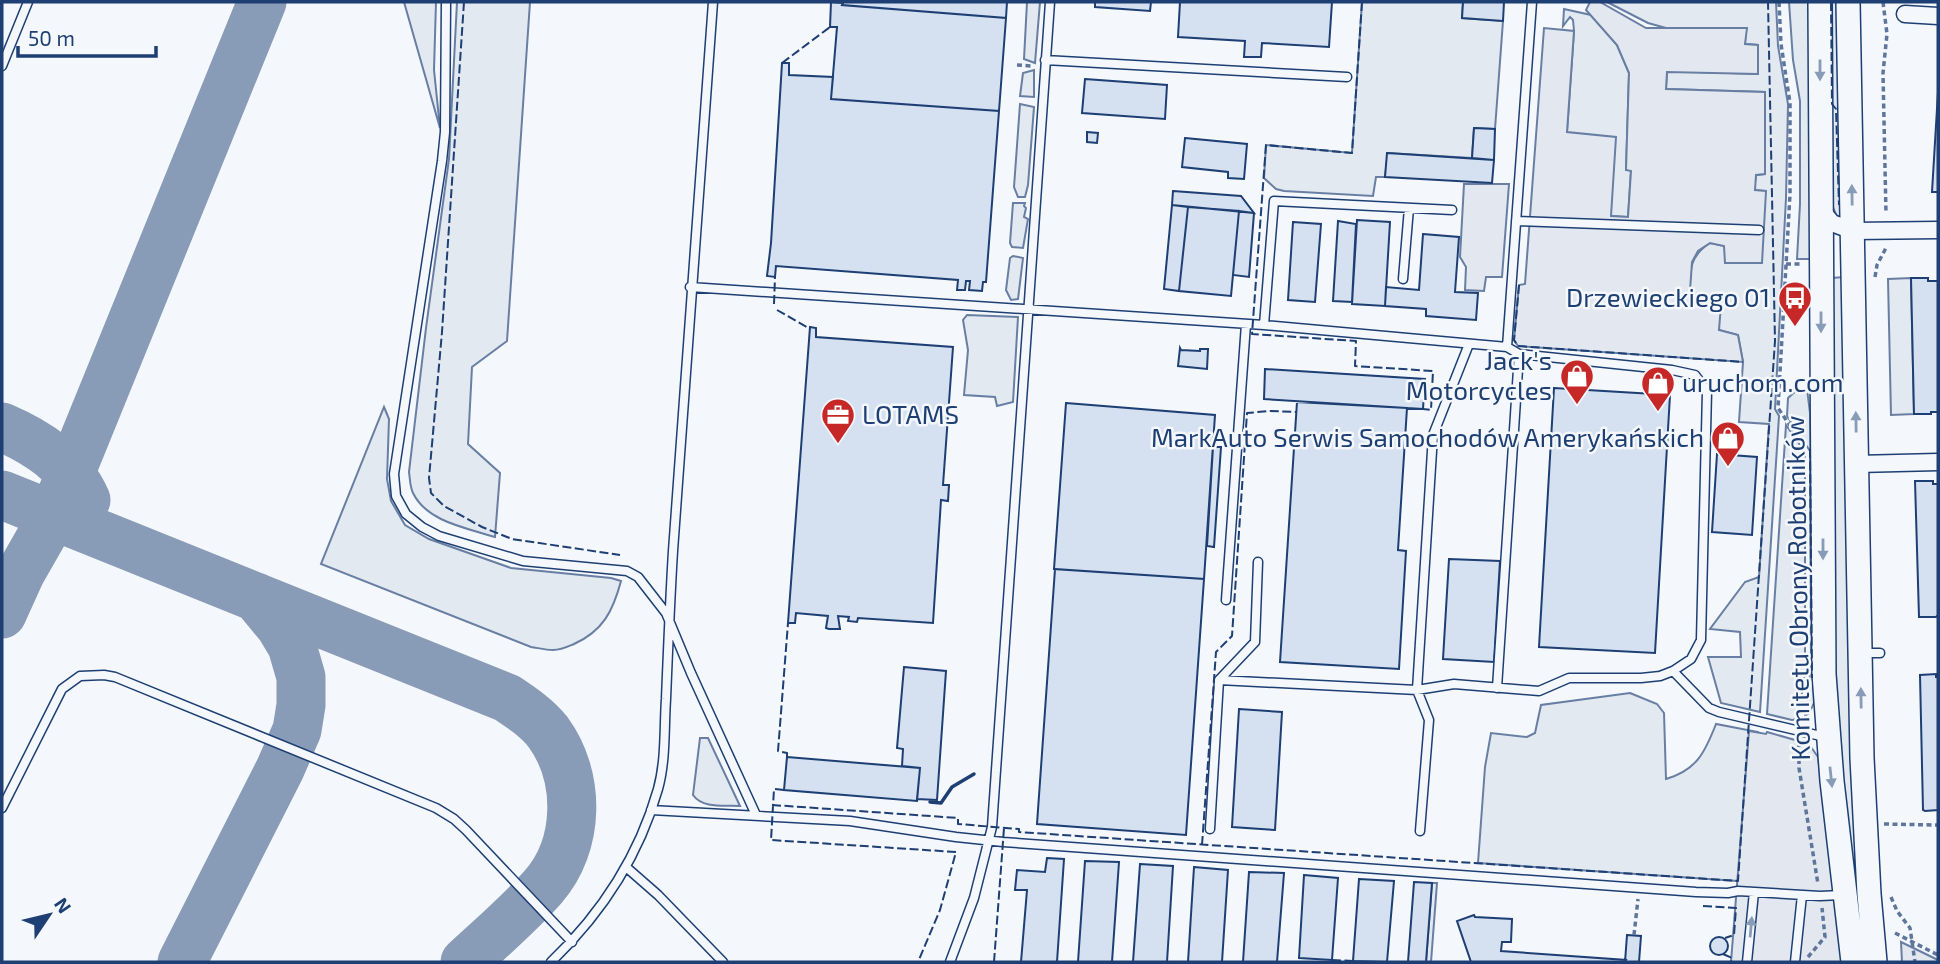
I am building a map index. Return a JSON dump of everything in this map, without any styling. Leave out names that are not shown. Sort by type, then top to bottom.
[{"type":"street","name":"Komitetu Obrony Robotników","points":[[1820,2],[1824,660],[1828,737],[1853,962]]},
{"type":"street","points":[[1848,2],[1857,464],[1870,653],[1862,758],[1880,894],[1875,962]]},
{"type":"street","points":[[1905,14],[1938,16]]},
{"type":"street","points":[[1821,211],[1832,223],[1853,231],[1938,230]]},
{"type":"street","points":[[1857,464],[1938,462]]},
{"type":"lane","points":[[2,66],[28,2]]},
{"type":"lane","points":[[446,2],[445,132],[394,474],[396,496],[406,514],[439,536],[523,561],[627,571],[638,577],[666,613],[756,815]]},
{"type":"lane","points":[[551,962],[572,942],[618,882],[639,842],[658,788],[663,758],[690,287],[713,2]]},
{"type":"lane","points":[[950,962],[974,898],[992,827],[1050,2]]},
{"type":"lane","points":[[1507,347],[1532,2]]},
{"type":"lane","points":[[1045,60],[1347,77]]},
{"type":"lane","points":[[1264,325],[1274,201],[1452,210]]},
{"type":"lane","points":[[1403,279],[1409,208]]},
{"type":"lane","points":[[1516,222],[1759,230]]},
{"type":"lane","points":[[690,287],[1264,325],[1507,347],[1519,354],[1672,370],[1695,375],[1707,391],[1701,640],[1691,659],[1673,671],[1660,676],[1641,678],[1569,678],[1539,691],[1454,684],[1417,690],[1219,680]]},
{"type":"lane","points":[[1226,600],[1246,324]]},
{"type":"lane","points":[[1420,831],[1429,720],[1417,690],[1433,435],[1469,344]]},
{"type":"lane","points":[[1497,688],[1519,354]]},
{"type":"lane","points":[[1210,829],[1219,680],[1255,642],[1258,562]]},
{"type":"lane","points":[[1673,671],[1709,708],[1828,737]]},
{"type":"lane","points":[[2,808],[62,689],[80,676],[115,677],[436,808],[466,830],[572,942]]},
{"type":"lane","points":[[651,810],[850,821],[989,840],[1639,888],[1802,895],[1880,894]]},
{"type":"lane","points":[[626,867],[658,895],[723,962]]},
{"type":"lane","points":[[1748,962],[1754,892]]},
{"type":"lane","points":[[1794,962],[1802,895]]},
{"type":"path","points":[[1779,2],[1781,44],[1790,103],[1790,194],[1777,408],[1807,451]]},
{"type":"path","points":[[1883,2],[1887,34],[1883,73],[1886,220]]},
{"type":"path","points":[[1874,287],[1877,265],[1886,248],[1887,237]]},
{"type":"path","points":[[1786,264],[1811,264]]},
{"type":"path","points":[[1801,719],[1805,692]]},
{"type":"path","points":[[1799,741],[1799,768],[1818,887]]},
{"type":"path","points":[[1885,812],[1885,832]]},
{"type":"path","points":[[1879,823],[1938,825]]},
{"type":"path","points":[[1634,935],[1639,888]]},
{"type":"path","points":[[1880,894],[1893,905],[1910,928],[1915,962]]},
{"type":"path","points":[[1806,962],[1825,937],[1822,910]]},
{"type":"path","points":[[1895,933],[1938,955]]},
{"type":"shaded area","points":[[404,2],[436,2],[434,70],[440,128]]},
{"type":"shaded area","points":[[457,2],[530,2],[507,341],[472,367],[468,444],[500,473],[495,537],[449,523],[428,511],[413,493],[409,472],[449,159]]},
{"type":"shaded area","points":[[1027,2],[1040,2],[1035,63],[1024,59]]},
{"type":"shaded area","points":[[1362,2],[1463,2],[1462,18],[1503,21],[1495,129],[1474,128],[1472,158],[1388,153],[1385,177],[1376,177],[1373,196],[1276,189],[1264,178],[1266,145],[1352,153]]},
{"type":"shaded area","points":[[1590,2],[1600,2],[1646,28],[1747,28],[1745,44],[1758,45],[1758,74],[1667,72],[1666,89],[1765,92],[1765,174],[1756,175],[1755,190],[1766,191],[1762,263],[1725,263],[1724,246],[1710,243],[1698,251],[1692,262],[1689,305],[1721,305],[1719,330],[1738,335],[1743,362],[1518,346],[1514,340],[1519,285],[1525,284],[1544,28],[1574,31],[1567,132],[1616,137],[1611,216],[1628,217],[1631,171],[1626,170],[1629,73],[1617,45],[1586,10]]},
{"type":"shaded area","points":[[1607,2],[1776,2],[1778,46],[1788,104],[1786,198],[1775,409],[1779,416],[1760,712],[1721,703],[1708,657],[1741,657],[1740,632],[1710,629],[1745,582],[1759,577],[1769,424],[1739,422],[1743,362],[1738,335],[1719,330],[1689,305],[1691,270],[1696,256],[1710,243],[1724,246],[1765,191],[1754,190],[1756,175],[1764,174],[1765,92],[1666,89],[1667,71],[1758,74],[1758,45],[1745,44],[1746,28],[1666,28],[1648,23]]},
{"type":"shaded area","points":[[1789,2],[1810,2],[1811,259],[1797,259],[1800,101],[1793,60]]},
{"type":"shaded area","points":[[1830,2],[1840,2],[1842,220],[1837,217],[1831,202]]},
{"type":"shaded area","points":[[1564,9],[1591,15],[1617,45],[1629,73],[1626,170],[1631,170],[1628,217],[1611,216],[1567,132],[1574,31],[1570,17],[1563,26]]},
{"type":"shaded area","points":[[1034,70],[1034,97],[1020,96],[1023,73]]},
{"type":"shaded area","points":[[1020,104],[1034,107],[1025,197],[1018,197],[1014,187]]},
{"type":"shaded area","points":[[1464,184],[1509,184],[1502,277],[1486,277],[1484,291],[1465,290],[1466,267],[1460,257]]},
{"type":"shaded area","points":[[1013,203],[1025,203],[1024,217],[1028,219],[1023,248],[1012,247],[1010,243]]},
{"type":"shaded area","points":[[1010,258],[1023,258],[1018,299],[1011,300],[1006,290]]},
{"type":"shaded area","points":[[1845,277],[1858,864],[1854,875],[1840,765],[1833,667],[1831,278]]},
{"type":"shaded area","points":[[1911,278],[1914,414],[1891,415],[1888,279]]},
{"type":"shaded area","points":[[967,315],[1018,317],[1013,402],[997,406],[995,397],[964,395],[968,350],[963,320]]},
{"type":"shaded area","points":[[1798,389],[1807,389],[1810,413],[1814,703],[1805,716],[1811,664],[1810,451],[1787,416],[1788,398]]},
{"type":"shaded area","points":[[384,407],[389,419],[387,479],[391,501],[405,525],[429,539],[511,568],[621,581],[610,611],[600,626],[584,639],[564,648],[550,650],[531,647],[321,564]]},
{"type":"shaded area","points":[[1786,425],[1805,452],[1805,673],[1798,719],[1792,720],[1767,714]]},
{"type":"shaded area","points":[[1630,693],[1657,704],[1664,713],[1666,779],[1693,765],[1708,743],[1716,724],[1758,732],[1738,882],[1478,863],[1485,767],[1491,733],[1527,737],[1535,733],[1541,705]]},
{"type":"shaded area","points":[[1749,731],[1767,732],[1802,742],[1811,747],[1818,757],[1843,962],[1731,962]]},
{"type":"shaded area","points":[[700,738],[708,738],[740,806],[708,804],[693,795]]},
{"type":"shaded area","points":[[1432,883],[1437,883],[1431,962],[1426,962]]},
{"type":"shaded area","points":[[1901,942],[1938,960],[1938,962],[1902,962]]},
{"type":"building","points":[[831,2],[1006,18],[999,111],[831,99],[837,27],[830,27]]},
{"type":"building","points":[[833,2],[1007,2],[1006,18],[842,5],[843,3]]},
{"type":"building","points":[[1095,2],[1151,2],[1150,11],[1095,7]]},
{"type":"building","points":[[1180,2],[1332,2],[1329,47],[1262,43],[1261,57],[1244,57],[1245,41],[1178,37]]},
{"type":"building","points":[[1463,2],[1504,2],[1503,21],[1462,18]]},
{"type":"building","points":[[782,63],[789,63],[789,75],[833,77],[831,99],[999,111],[986,282],[983,282],[982,291],[969,290],[970,281],[966,281],[965,290],[957,290],[958,280],[776,266],[775,277],[767,276]]},
{"type":"building","points":[[1085,79],[1167,85],[1165,119],[1082,113]]},
{"type":"building","points":[[1938,92],[1938,192],[1932,192]]},
{"type":"building","points":[[1474,128],[1495,129],[1494,160],[1472,158]]},
{"type":"building","points":[[1087,132],[1098,133],[1097,143],[1087,142]]},
{"type":"building","points":[[1185,138],[1247,144],[1244,179],[1228,178],[1228,172],[1182,167]]},
{"type":"building","points":[[1387,153],[1494,160],[1492,183],[1385,177]]},
{"type":"building","points":[[1173,191],[1241,196],[1254,213],[1172,205]]},
{"type":"building","points":[[1172,205],[1188,207],[1179,291],[1164,289]]},
{"type":"building","points":[[1188,207],[1239,211],[1231,296],[1179,291]]},
{"type":"building","points":[[1239,211],[1254,213],[1249,277],[1233,275]]},
{"type":"building","points":[[1357,220],[1390,222],[1385,306],[1352,304]]},
{"type":"building","points":[[1338,221],[1356,224],[1352,302],[1333,301]]},
{"type":"building","points":[[1293,222],[1321,224],[1315,302],[1288,300]]},
{"type":"building","points":[[1423,234],[1459,237],[1455,292],[1478,293],[1476,320],[1426,316],[1426,309],[1385,306],[1386,287],[1419,290]]},
{"type":"building","points":[[1911,278],[1938,281],[1938,412],[1931,414],[1914,414]]},
{"type":"building","points":[[810,327],[816,328],[816,337],[953,347],[943,485],[949,485],[948,501],[941,500],[933,623],[858,618],[857,622],[848,621],[849,617],[838,616],[840,629],[829,629],[826,628],[828,616],[796,613],[795,623],[788,623]]},
{"type":"building","points":[[1180,348],[1200,351],[1208,349],[1207,369],[1178,366]]},
{"type":"building","points":[[1265,369],[1425,379],[1423,409],[1264,399]]},
{"type":"building","points":[[1554,388],[1670,395],[1655,653],[1539,647]]},
{"type":"building","points":[[1297,402],[1407,408],[1398,550],[1406,551],[1399,669],[1280,662]]},
{"type":"building","points":[[1066,403],[1215,415],[1204,579],[1054,569]]},
{"type":"building","points":[[1213,447],[1221,447],[1214,547],[1207,546]]},
{"type":"building","points":[[1717,454],[1757,457],[1752,535],[1712,532]]},
{"type":"building","points":[[1915,481],[1933,481],[1933,484],[1938,484],[1936,617],[1919,617]]},
{"type":"building","points":[[1449,559],[1500,561],[1494,662],[1443,659]]},
{"type":"building","points":[[1055,569],[1204,579],[1186,835],[1037,824]]},
{"type":"building","points":[[904,667],[946,671],[937,800],[917,799],[920,768],[902,766],[903,749],[897,748]]},
{"type":"building","points":[[1936,674],[1938,810],[1925,811],[1920,675]]},
{"type":"building","points":[[1239,709],[1282,712],[1275,830],[1232,827]]},
{"type":"building","points":[[787,757],[920,768],[917,801],[784,790]]},
{"type":"building","points":[[1047,858],[1064,859],[1057,962],[1021,962],[1027,890],[1015,890],[1017,870],[1045,872]]},
{"type":"building","points":[[1085,861],[1119,862],[1112,962],[1078,962]]},
{"type":"building","points":[[1140,864],[1173,866],[1167,962],[1133,962]]},
{"type":"building","points":[[1194,867],[1228,870],[1222,962],[1188,962]]},
{"type":"building","points":[[1249,872],[1284,873],[1277,962],[1243,962]]},
{"type":"building","points":[[1304,875],[1338,878],[1332,960],[1299,958]]},
{"type":"building","points":[[1359,879],[1394,881],[1387,962],[1353,961]]},
{"type":"building","points":[[1414,882],[1432,883],[1426,962],[1408,962]]},
{"type":"building","points":[[1474,915],[1512,919],[1511,942],[1502,942],[1501,951],[1626,960],[1471,962],[1457,921]]},
{"type":"building","points":[[1627,935],[1641,936],[1639,962],[1625,962]]},
{"type":"building","points":[[1719,937],[1727,942],[1728,946],[1723,954],[1719,955],[1711,950],[1710,946],[1715,938]]},
{"type":"taxiway","points":[[2,614],[21,572],[53,516],[262,2]]},
{"type":"taxiway","points":[[2,427],[51,455],[71,475],[86,500]]},
{"type":"taxiway","points":[[2,495],[507,698],[539,722],[559,750],[571,790],[570,831],[564,851],[543,887],[465,962]]},
{"type":"taxiway","points":[[182,962],[297,730],[301,705],[301,677],[292,646],[280,626],[256,597]]},
{"type":"fence","points":[[464,2],[442,332],[429,478],[431,493],[444,506],[482,527],[512,539],[620,555]]},
{"type":"fence","points":[[1362,2],[1352,153],[1266,145],[1252,334],[1356,341],[1355,366],[1433,371],[1431,410],[1423,409]]},
{"type":"fence","points":[[772,805],[958,818],[958,824],[1019,829],[1019,832],[1738,881],[1775,341],[1768,2]]},
{"type":"fence","points":[[1831,2],[1832,104],[1836,109],[1839,205]]},
{"type":"fence","points":[[782,63],[830,27]]},
{"type":"fence","points":[[774,304],[775,277]]},
{"type":"fence","points":[[1519,285],[1514,340],[1518,346],[1743,362]]},
{"type":"fence","points":[[777,310],[810,329]]},
{"type":"fence","points":[[1202,845],[1216,652],[1232,636],[1247,413],[1296,412]]},
{"type":"fence","points":[[1810,449],[1812,678]]},
{"type":"fence","points":[[787,757],[787,753],[778,751],[788,623]]},
{"type":"fence","points":[[784,790],[774,789],[771,840],[956,852],[940,910],[918,962]]},
{"type":"fence","points":[[994,962],[1004,828]]},
{"type":"fence","points":[[1703,906],[1736,908],[1734,935],[1725,938]]},
{"type":"fence","points":[[1723,954],[1732,958],[1731,962]]},
{"type":"fence","points":[[1332,960],[1353,961]]},
{"type":"wall","points":[[930,802],[941,803],[952,787],[974,774]]},
{"type":"place","name":"Drzewieckiego 01","points":[[1795,328]]},
{"type":"place","name":"Jack's Motorcycles","points":[[1577,406]]},
{"type":"place","name":"uruchom.com","points":[[1658,413]]},
{"type":"place","name":"LOTAMS","points":[[838,445]]},
{"type":"place","name":"MarkAuto Serwis Samochodów Amerykańskich","points":[[1728,468]]}]
